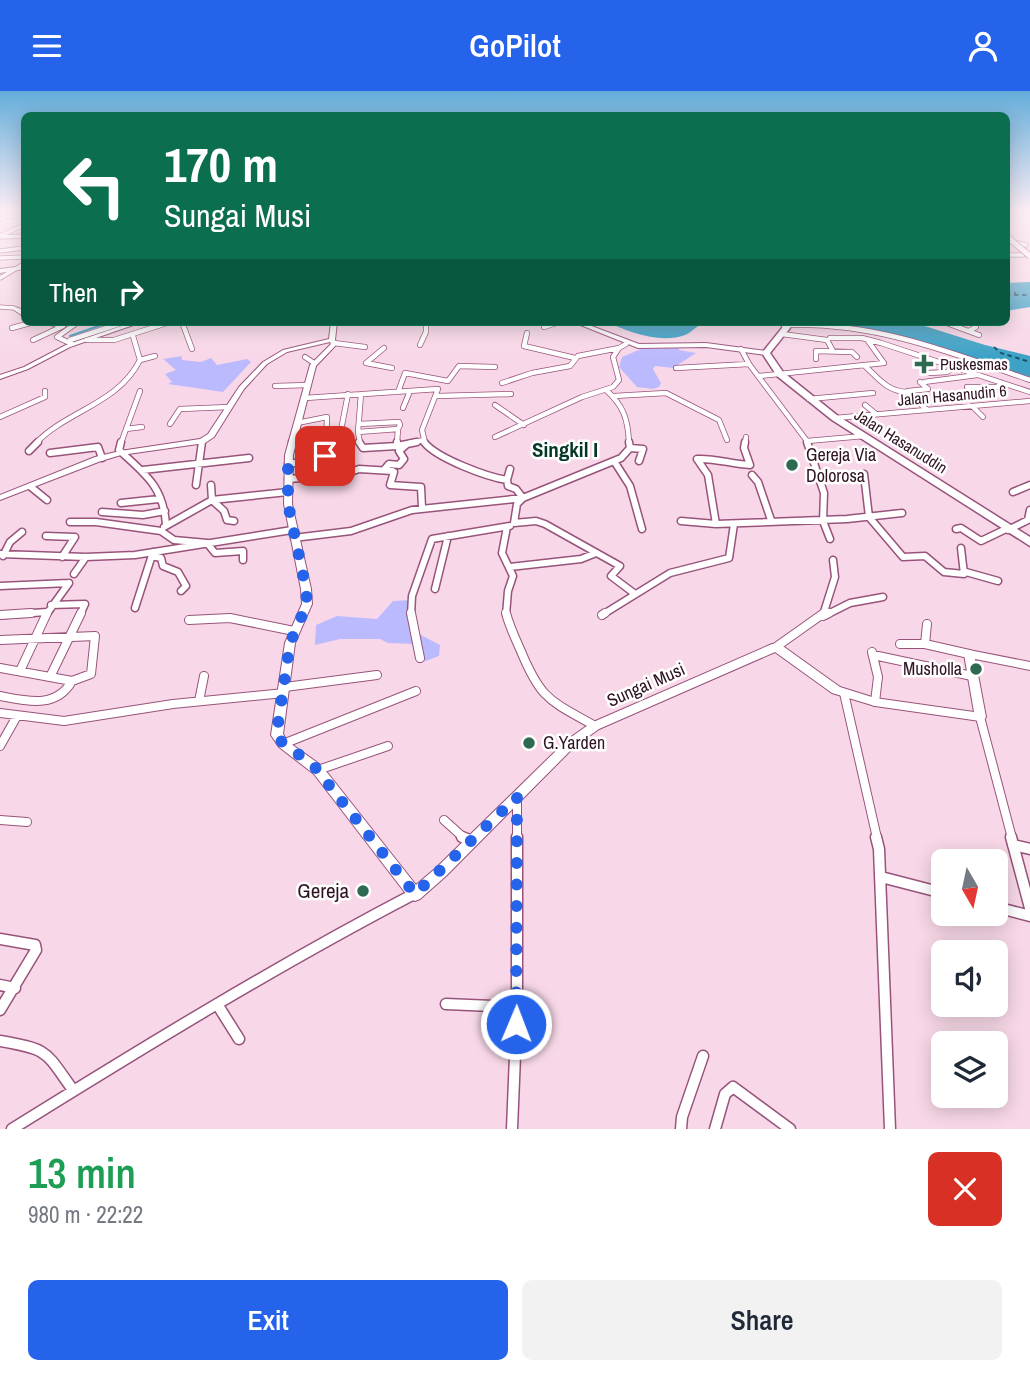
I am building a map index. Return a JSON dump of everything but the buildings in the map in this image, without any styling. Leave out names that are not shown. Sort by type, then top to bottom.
[{"type":"highway","points":[[766,353],[786,326]]},
{"type":"highway","name":"Jalan Hasanuddin","points":[[766,353],[780,374],[835,418],[1007,530],[1030,542]]},
{"type":"street","points":[[0,271],[21,267]]},
{"type":"street","points":[[0,278],[21,268]]},
{"type":"street","points":[[0,307],[21,312]]},
{"type":"street","points":[[12,328],[21,326]]},
{"type":"street","points":[[33,340],[62,326],[70,327]]},
{"type":"street","points":[[0,377],[26,368],[71,342],[114,326]]},
{"type":"street","points":[[87,340],[127,326]]},
{"type":"street","points":[[70,327],[57,337],[71,342],[107,341],[158,326]]},
{"type":"street","points":[[184,326],[192,348]]},
{"type":"street","points":[[12,1129],[217,1004],[341,932],[415,894],[313,765],[283,744],[277,731],[290,643],[307,597],[293,534],[288,464],[314,363],[333,342],[334,326]]},
{"type":"street","points":[[420,345],[426,333],[426,326]]},
{"type":"street","points":[[585,326],[626,344],[645,347],[706,345],[766,353]]},
{"type":"street","points":[[837,326],[866,330],[1030,380]]},
{"type":"street","points":[[955,326],[977,334]]},
{"type":"street","points":[[969,331],[976,326]]},
{"type":"street","points":[[527,333],[524,346],[575,358],[626,344]]},
{"type":"street","points":[[782,334],[828,341],[833,351]]},
{"type":"street","points":[[29,451],[58,425],[92,406],[131,378],[140,359],[132,335]]},
{"type":"street","points":[[830,338],[868,340],[1030,392]]},
{"type":"street","points":[[844,338],[848,346]]},
{"type":"street","points":[[759,376],[885,362],[868,340]]},
{"type":"street","points":[[0,498],[102,458],[202,441],[211,435],[253,373],[278,354],[333,342],[365,347]]},
{"type":"street","points":[[384,348],[366,363],[392,368]]},
{"type":"street","points":[[495,437],[619,383],[613,357],[619,348]]},
{"type":"street","points":[[741,349],[749,364],[807,441],[823,490],[823,521],[830,539]]},
{"type":"street","points":[[816,359],[814,351],[852,352],[857,357]]},
{"type":"street","points":[[140,359],[155,356]]},
{"type":"street","points":[[305,357],[314,363]]},
{"type":"street","points":[[502,383],[531,373],[570,366],[575,358]]},
{"type":"street","points":[[676,369],[749,364]]},
{"type":"street","points":[[398,392],[405,373],[447,384],[459,366],[495,367]]},
{"type":"street","points":[[865,366],[890,390],[896,392],[928,389],[922,382],[977,375]]},
{"type":"street","points":[[929,373],[947,372],[955,367]]},
{"type":"street","points":[[993,376],[1001,370]]},
{"type":"street","points":[[967,387],[995,387],[1002,383]]},
{"type":"street","points":[[275,386],[308,385]]},
{"type":"street","points":[[482,387],[483,395]]},
{"type":"street","points":[[305,398],[437,389],[437,396],[422,430],[424,440],[444,458],[468,465],[486,476],[507,480]]},
{"type":"street","points":[[606,390],[614,397],[629,425],[626,437],[630,448]]},
{"type":"street","points":[[0,417],[45,397],[45,391]]},
{"type":"street","points":[[120,453],[121,439],[130,413],[139,400],[140,391]]},
{"type":"street","points":[[403,408],[410,391]]},
{"type":"street","points":[[908,391],[927,410]]},
{"type":"street","points":[[614,397],[660,392],[678,397],[704,414],[719,420],[727,440]]},
{"type":"street","points":[[809,398],[873,393]]},
{"type":"street","points":[[340,435],[348,394]]},
{"type":"street","points":[[361,394],[358,440],[363,448],[406,445],[424,440]]},
{"type":"street","points":[[437,396],[510,394]]},
{"type":"street","name":"Jalan Hasanudin 6","points":[[835,418],[1030,401]]},
{"type":"street","points":[[495,405],[524,425]]},
{"type":"street","points":[[865,405],[876,414]]},
{"type":"street","points":[[972,406],[983,417]]},
{"type":"street","points":[[170,424],[180,409],[229,407]]},
{"type":"street","points":[[288,464],[324,458],[327,417],[297,423]]},
{"type":"street","points":[[359,424],[399,422],[397,446]]},
{"type":"street","points":[[126,429],[142,427]]},
{"type":"street","points":[[358,432],[398,429]]},
{"type":"street","points":[[807,441],[864,436]]},
{"type":"street","points":[[716,524],[708,475],[697,459],[714,458],[727,464],[750,465],[744,448],[746,437]]},
{"type":"street","points":[[292,442],[325,438]]},
{"type":"street","points":[[196,485],[202,441]]},
{"type":"street","points":[[384,471],[388,464],[400,465],[404,459],[399,451],[406,445]]},
{"type":"street","points":[[50,453],[98,447],[102,458]]},
{"type":"street","points":[[630,448],[643,449],[639,461]]},
{"type":"street","points":[[1,556],[86,557],[153,554],[207,543],[351,531],[422,508],[523,498],[621,458],[630,448]]},
{"type":"street","points":[[120,453],[155,483],[165,511],[163,528],[174,540],[207,543],[215,553],[243,551],[243,560]]},
{"type":"street","points":[[143,470],[249,458]]},
{"type":"street","points":[[614,461],[630,486],[642,529]]},
{"type":"street","points":[[288,479],[342,475],[346,471],[364,469],[394,472],[390,486],[421,488],[422,508]]},
{"type":"street","points":[[510,469],[508,485],[516,489],[523,498]]},
{"type":"street","points":[[864,474],[869,517],[903,557],[925,556],[944,572],[965,572],[998,581]]},
{"type":"street","points":[[752,475],[758,482],[771,520]]},
{"type":"street","points":[[211,485],[212,500],[224,511],[227,520],[234,521]]},
{"type":"street","points":[[1013,492],[1030,485]]},
{"type":"street","points":[[31,487],[47,500]]},
{"type":"street","points":[[70,522],[163,528],[212,500],[288,492]]},
{"type":"street","points":[[523,498],[517,504],[502,553],[513,576],[508,591],[506,615],[533,681],[540,691],[553,702],[596,726]]},
{"type":"street","points":[[121,503],[159,499]]},
{"type":"street","points":[[956,529],[961,528],[981,541],[1028,520],[1030,510]]},
{"type":"street","points":[[102,512],[144,515],[165,511]]},
{"type":"street","points":[[681,521],[733,524],[902,513]]},
{"type":"street","points":[[420,658],[411,621],[412,596],[432,539],[531,521],[545,524],[620,566],[612,577],[635,594]]},
{"type":"street","points":[[602,615],[670,573],[729,558],[733,524]]},
{"type":"street","points":[[1,556],[10,542],[22,532]]},
{"type":"street","points":[[46,536],[75,537],[62,557]]},
{"type":"street","points":[[435,589],[448,536]]},
{"type":"street","points":[[961,548],[965,572]]},
{"type":"street","points":[[510,567],[581,559],[596,553]]},
{"type":"street","points":[[153,554],[161,558],[163,566],[178,572],[186,586],[181,591]]},
{"type":"street","points":[[135,608],[153,554]]},
{"type":"street","points":[[74,575],[86,557]]},
{"type":"street","points":[[823,616],[835,577],[833,560]]},
{"type":"street","points":[[0,586],[69,583],[49,608],[20,671]]},
{"type":"street","points":[[883,597],[850,603],[823,616],[776,646],[830,687],[845,693],[875,702],[980,717]]},
{"type":"street","points":[[0,615],[85,604],[50,677]]},
{"type":"street","points":[[189,620],[230,618],[294,631]]},
{"type":"street","points":[[925,643],[927,624]]},
{"type":"street","points":[[0,642],[22,638],[95,636],[91,674],[72,681],[0,668]]},
{"type":"street","points":[[900,643],[925,643],[1030,666]]},
{"type":"street","name":"Sungai Musi","points":[[415,894],[517,797],[556,755],[596,726],[776,646]]},
{"type":"street","points":[[875,702],[878,677],[874,668],[875,654],[972,676]]},
{"type":"street","points":[[969,654],[980,717],[1030,908]]},
{"type":"street","points":[[0,713],[64,721],[377,675]]},
{"type":"street","points":[[199,701],[204,676]]},
{"type":"street","points":[[0,696],[48,702],[64,693],[72,681]]},
{"type":"street","points":[[283,744],[416,691]]},
{"type":"street","points":[[845,693],[879,849],[890,1129]]},
{"type":"street","points":[[0,747],[18,716]]},
{"type":"street","points":[[313,765],[388,745]]},
{"type":"street","points":[[512,1129],[517,1007],[517,797]]},
{"type":"street","points":[[0,820],[27,822]]},
{"type":"street","points":[[444,820],[465,839],[472,841]]},
{"type":"street","points":[[1013,845],[1030,849]]},
{"type":"street","points":[[881,877],[931,890]]},
{"type":"street","points":[[1008,910],[1030,916]]},
{"type":"street","points":[[0,939],[36,947],[36,953],[0,1010]]},
{"type":"street","points":[[0,985],[15,988]]},
{"type":"street","points":[[446,1003],[517,1007]]},
{"type":"street","points":[[217,1004],[239,1039]]},
{"type":"street","points":[[0,1041],[38,1048],[45,1052],[73,1090]]},
{"type":"street","points":[[681,1129],[682,1117],[703,1056]]},
{"type":"street","points":[[715,1129],[725,1094],[733,1087],[783,1127]]},
{"type":"shaded area","points":[[1030,282],[1030,307],[1010,310],[1010,283]]},
{"type":"shaded area","points":[[617,326],[698,326],[685,335],[675,337],[635,333]]},
{"type":"shaded area","points":[[840,326],[925,326],[1030,356],[1030,377],[890,334]]},
{"type":"shaded area","points":[[679,348],[696,353],[673,368],[655,366],[653,369],[661,383],[653,389],[637,387],[619,367],[622,357],[641,349]]},
{"type":"shaded area","points":[[182,356],[182,360],[201,362],[211,358],[217,365],[247,359],[251,362],[223,392],[168,384],[172,382],[165,374],[176,370],[163,359]]},
{"type":"shaded area","points":[[412,600],[415,632],[440,645],[439,656],[423,662],[415,654],[417,644],[388,643],[380,639],[340,639],[315,645],[316,625],[337,616],[377,619],[393,601]]},
{"type":"waterway","points":[[70,336],[99,326]]},
{"type":"ferry route","points":[[1010,292],[1016,293]]},
{"type":"ferry route","points":[[1010,295],[1030,295]]},
{"type":"ferry route","points":[[994,347],[1001,353],[1030,362]]},
{"type":"place","name":"Puskesmas","points":[[924,364]]},
{"type":"place","name":"Gereja Via Dolorosa","points":[[792,465]]},
{"type":"place","name":"Musholla","points":[[976,669]]},
{"type":"place","name":"G.Yarden","points":[[529,743]]},
{"type":"place","name":"Gereja","points":[[363,891]]},
{"type":"district","name":"Singkil I","points":[[565,450]]},
{"type":"route","points":[[325,456],[317,460],[288,464],[288,504],[307,604],[290,643],[278,739],[314,766],[415,894],[517,797],[516,1024]]}]
